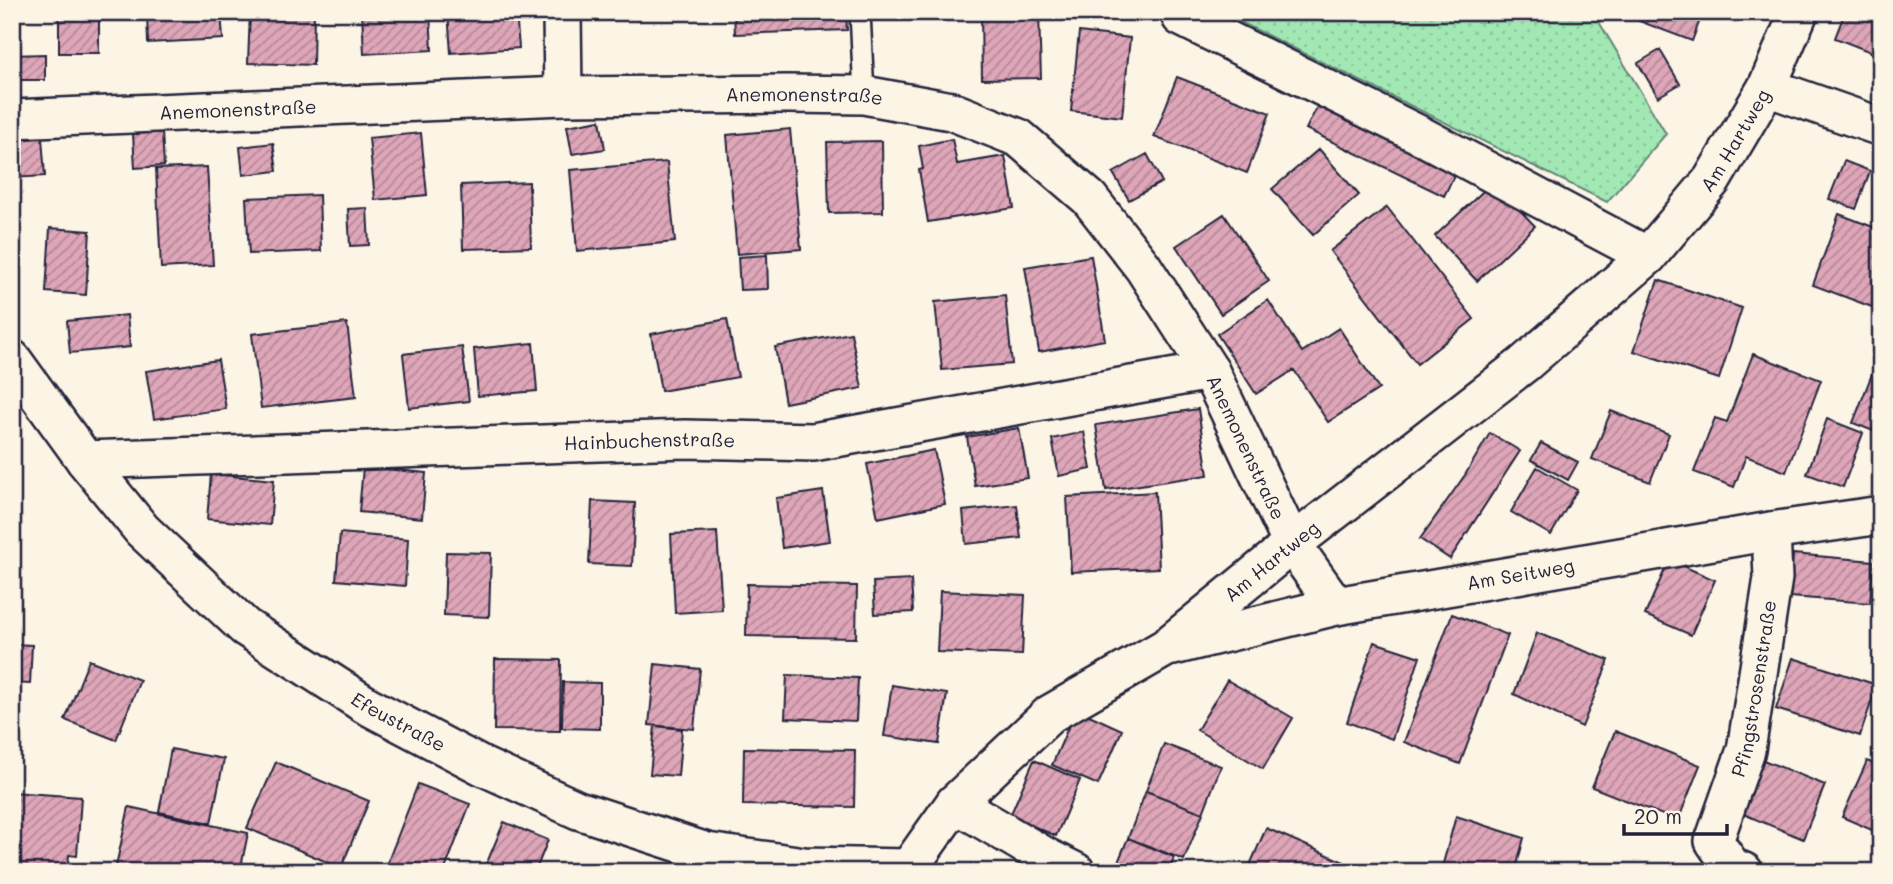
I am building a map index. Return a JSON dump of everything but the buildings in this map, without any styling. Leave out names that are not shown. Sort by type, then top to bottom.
[{"type":"street","points":[[562,12],[563,96]]},
{"type":"street","name":"Am Hartweg","points":[[907,870],[954,803],[1050,714],[1165,648],[1292,544],[1524,364],[1648,256],[1712,180],[1767,87],[1799,12]]},
{"type":"street","points":[[1181,17],[1416,133],[1648,256]]},
{"type":"street","points":[[1767,87],[1881,127]]},
{"type":"street","name":"Anemonenstraße","points":[[12,119],[563,96],[864,95],[951,111],[1018,138],[1089,198],[1143,267],[1210,371],[1292,544],[1336,606]]},
{"type":"street","name":"Efeustraße","points":[[12,359],[85,460],[142,530],[245,627],[366,705],[482,766],[578,810],[707,852],[804,866],[907,870]]},
{"type":"street","name":"Hainbuchenstraße","points":[[85,460],[685,439],[813,442],[1210,371]]},
{"type":"street","name":"Am Seitweg","points":[[1165,648],[1336,606],[1771,531],[1881,515]]},
{"type":"street","name":"Pfingstrosenstraße","points":[[1744,872],[1732,867],[1714,841],[1746,750],[1773,578],[1771,531]]},
{"type":"street","points":[[954,803],[1076,872]]},
{"type":"lane","points":[[860,12],[864,95]]},
{"type":"green space","points":[[1220,12],[1593,12],[1666,134],[1607,202]]}]
